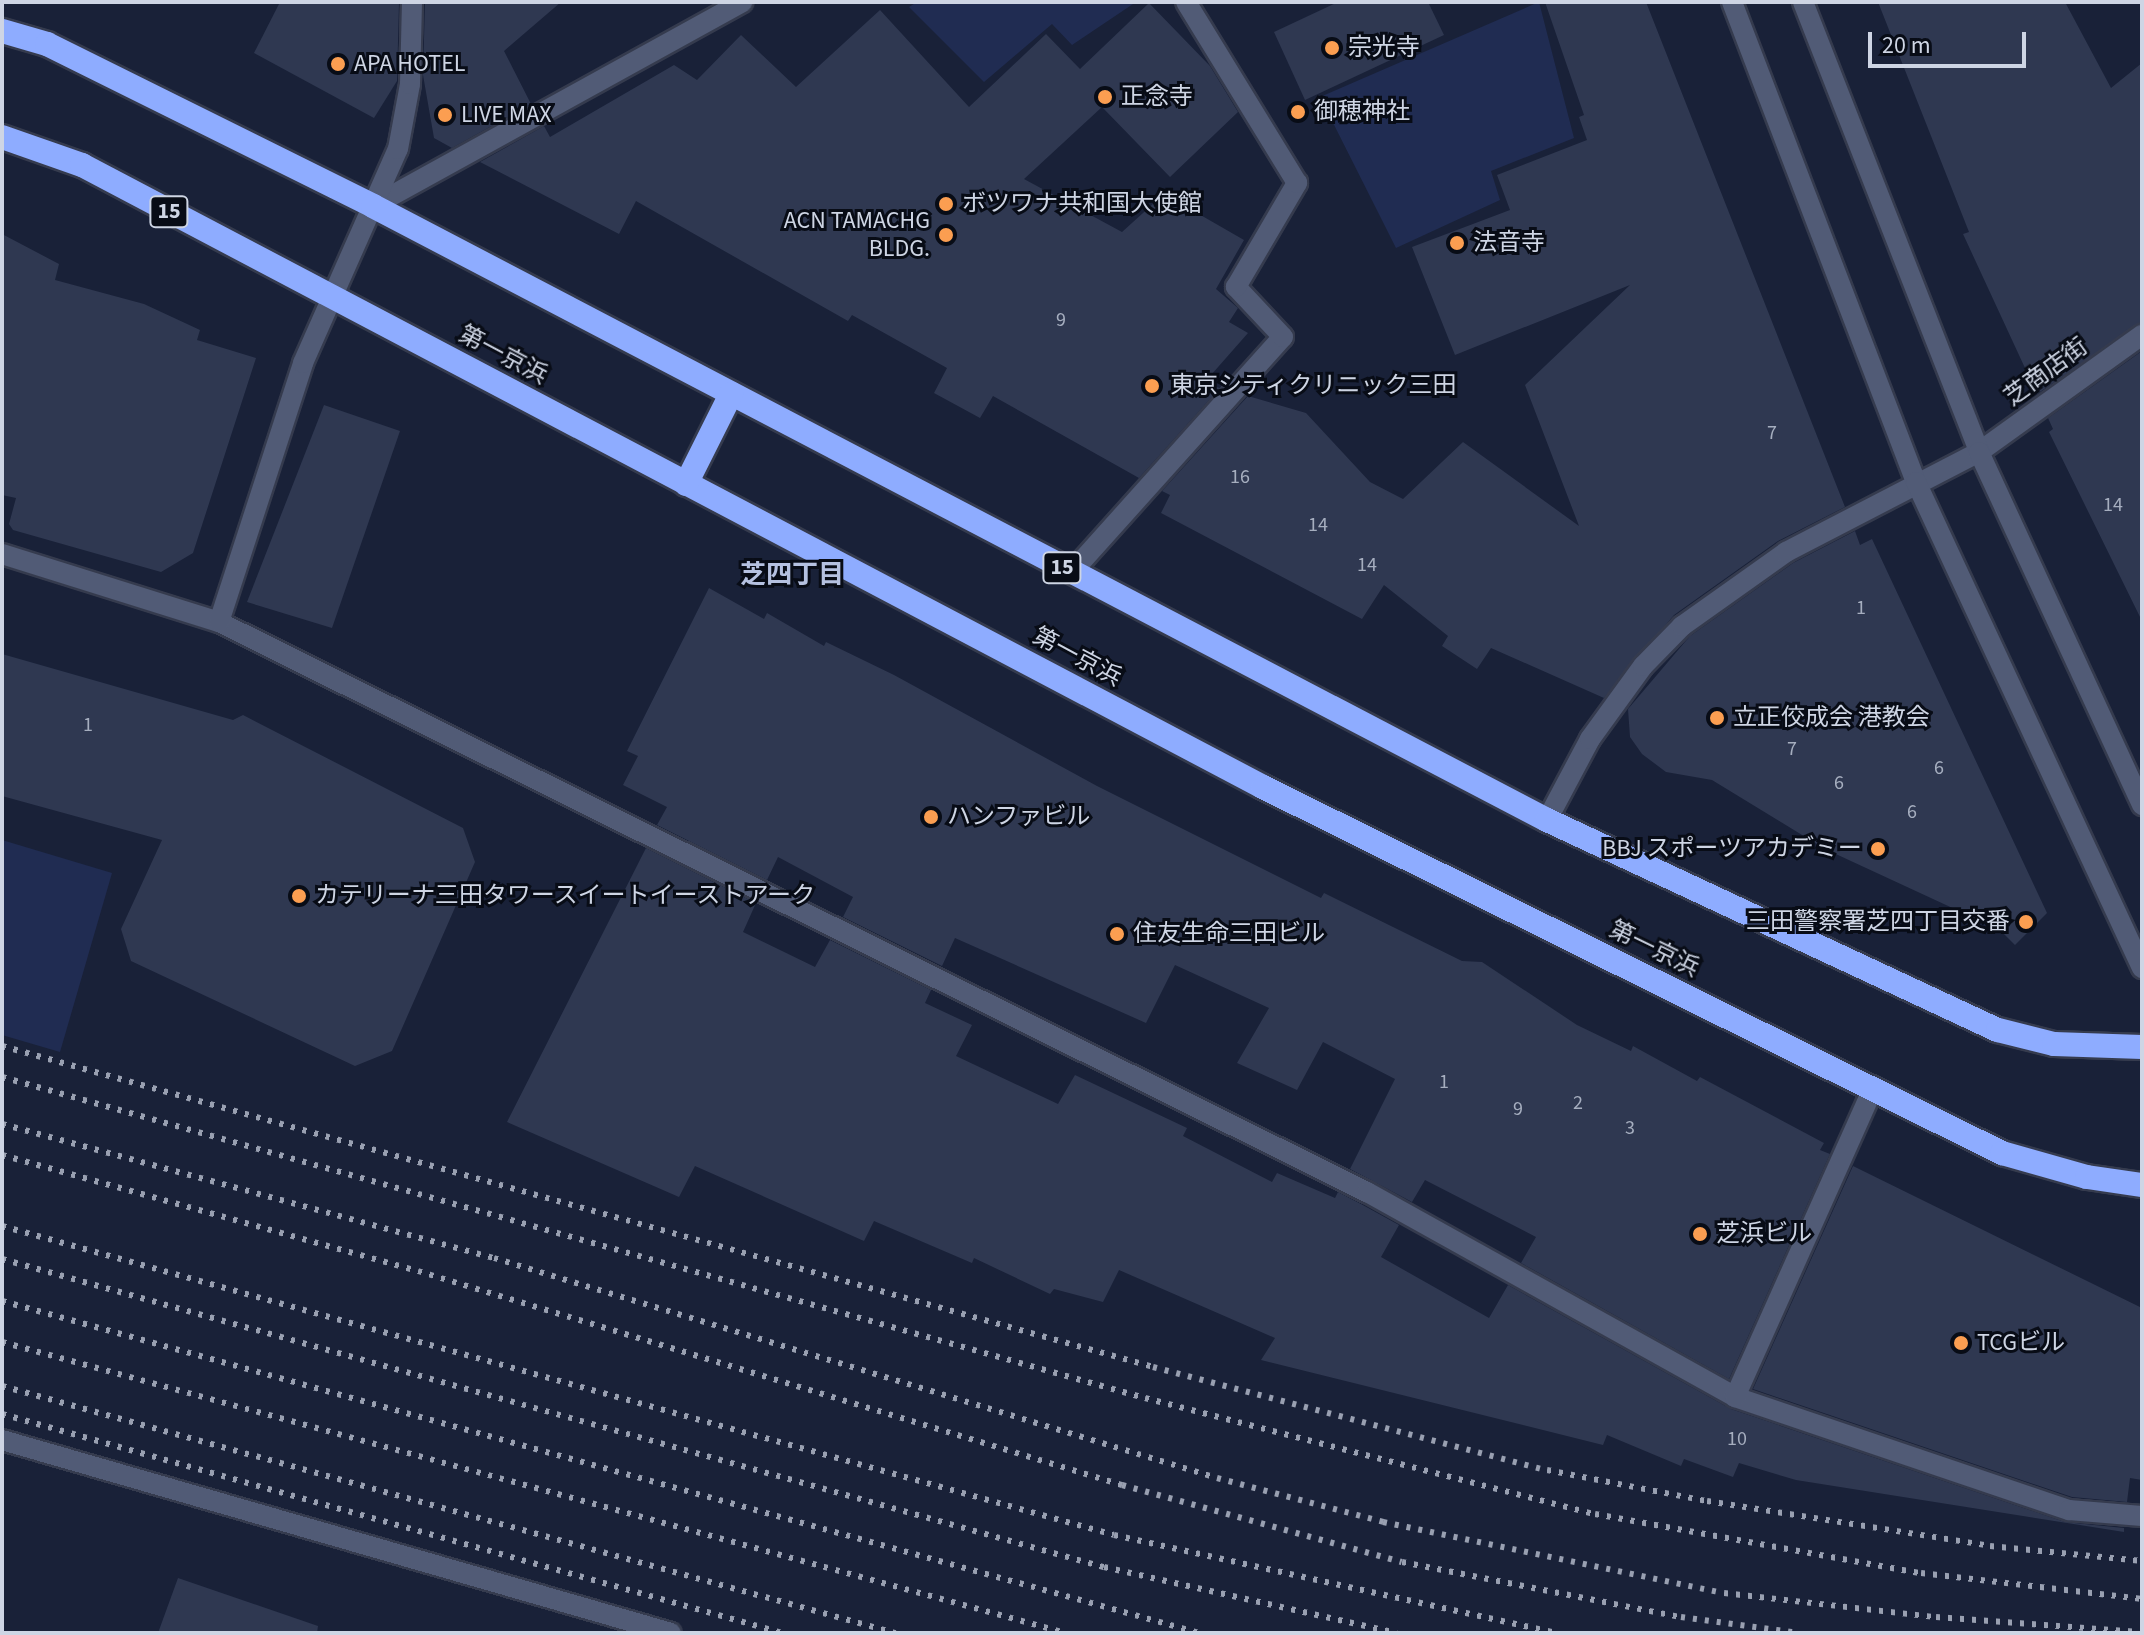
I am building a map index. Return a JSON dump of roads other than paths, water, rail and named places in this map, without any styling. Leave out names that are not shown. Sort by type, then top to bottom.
[{"type":"highway","name":"15","points":[[2,31],[47,44],[373,206],[1547,820],[1998,1030],[2054,1044],[2142,1047]]},
{"type":"highway","name":"第一京浜","points":[[2,137],[82,165],[1263,787],[2002,1153],[2087,1177],[2142,1185]]},
{"type":"highway","points":[[686,484],[731,394]]},
{"type":"street","points":[[219,622],[290,398],[373,206],[405,123],[412,2]]},
{"type":"street","points":[[373,206],[742,2]]},
{"type":"street","points":[[1071,573],[1283,337],[1236,287],[1297,183],[1186,2]]},
{"type":"street","points":[[1732,2],[1916,482],[2142,968]]},
{"type":"street","points":[[1803,2],[1979,452],[2142,805]]},
{"type":"street","name":"芝商店街","points":[[1547,820],[1590,739],[1643,666],[1682,626],[1786,552],[1979,452],[2142,335]]},
{"type":"street","points":[[2,554],[219,622],[1367,1192],[1735,1397],[2069,1510],[2142,1516]]},
{"type":"street","points":[[1735,1397],[1873,1089]]},
{"type":"street","points":[[2,1440],[644,1630],[671,1633]]},
{"type":"railway","points":[[2,1046],[1153,1367],[1547,1470],[1707,1501],[1990,1546],[2142,1561]]},
{"type":"railway","points":[[2,1077],[1145,1398],[1595,1514],[1921,1573],[2142,1599]]},
{"type":"railway","points":[[2,1124],[494,1258],[1217,1478],[1383,1522],[1724,1593],[1936,1617],[2142,1632]]},
{"type":"railway","points":[[2,1155],[418,1271],[1122,1485],[1402,1562],[1681,1617],[1799,1633]]},
{"type":"railway","points":[[2,1226],[1114,1535],[1556,1633]]},
{"type":"railway","points":[[2,1259],[1104,1567],[1397,1633]]},
{"type":"railway","points":[[2,1301],[1199,1633]]},
{"type":"railway","points":[[2,1342],[1066,1633]]},
{"type":"railway","points":[[2,1386],[895,1633]]},
{"type":"railway","points":[[2,1414],[782,1633]]},
{"type":"place","name":"宗光寺","points":[[1332,48]]},
{"type":"place","name":"APA HOTEL","points":[[338,64]]},
{"type":"place","name":"正念寺","points":[[1105,97]]},
{"type":"place","name":"御穂神社","points":[[1298,112]]},
{"type":"place","name":"LIVE MAX","points":[[445,115]]},
{"type":"place","name":"ボツワナ共和国大使館","points":[[946,204]]},
{"type":"place","name":"ACN TAMACHG BLDG.","points":[[946,235]]},
{"type":"place","name":"法音寺","points":[[1457,243]]},
{"type":"place","name":"東京シティクリニック三田","points":[[1152,386]]},
{"type":"place","name":"立正佼成会 港教会","points":[[1717,718]]},
{"type":"place","name":"ハンファビル","points":[[931,817]]},
{"type":"place","name":"BBJ スポーツアカデミー","points":[[1878,849]]},
{"type":"place","name":"カテリーナ三田タワースイートイーストアーク","points":[[299,896]]},
{"type":"place","name":"三田警察署芝四丁目交番","points":[[2026,922]]},
{"type":"place","name":"住友生命三田ビル","points":[[1117,934]]},
{"type":"place","name":"芝浜ビル","points":[[1700,1234]]},
{"type":"place","name":"TCGビル","points":[[1961,1343]]},
{"type":"district","name":"芝四丁目","points":[[792,575]]}]
